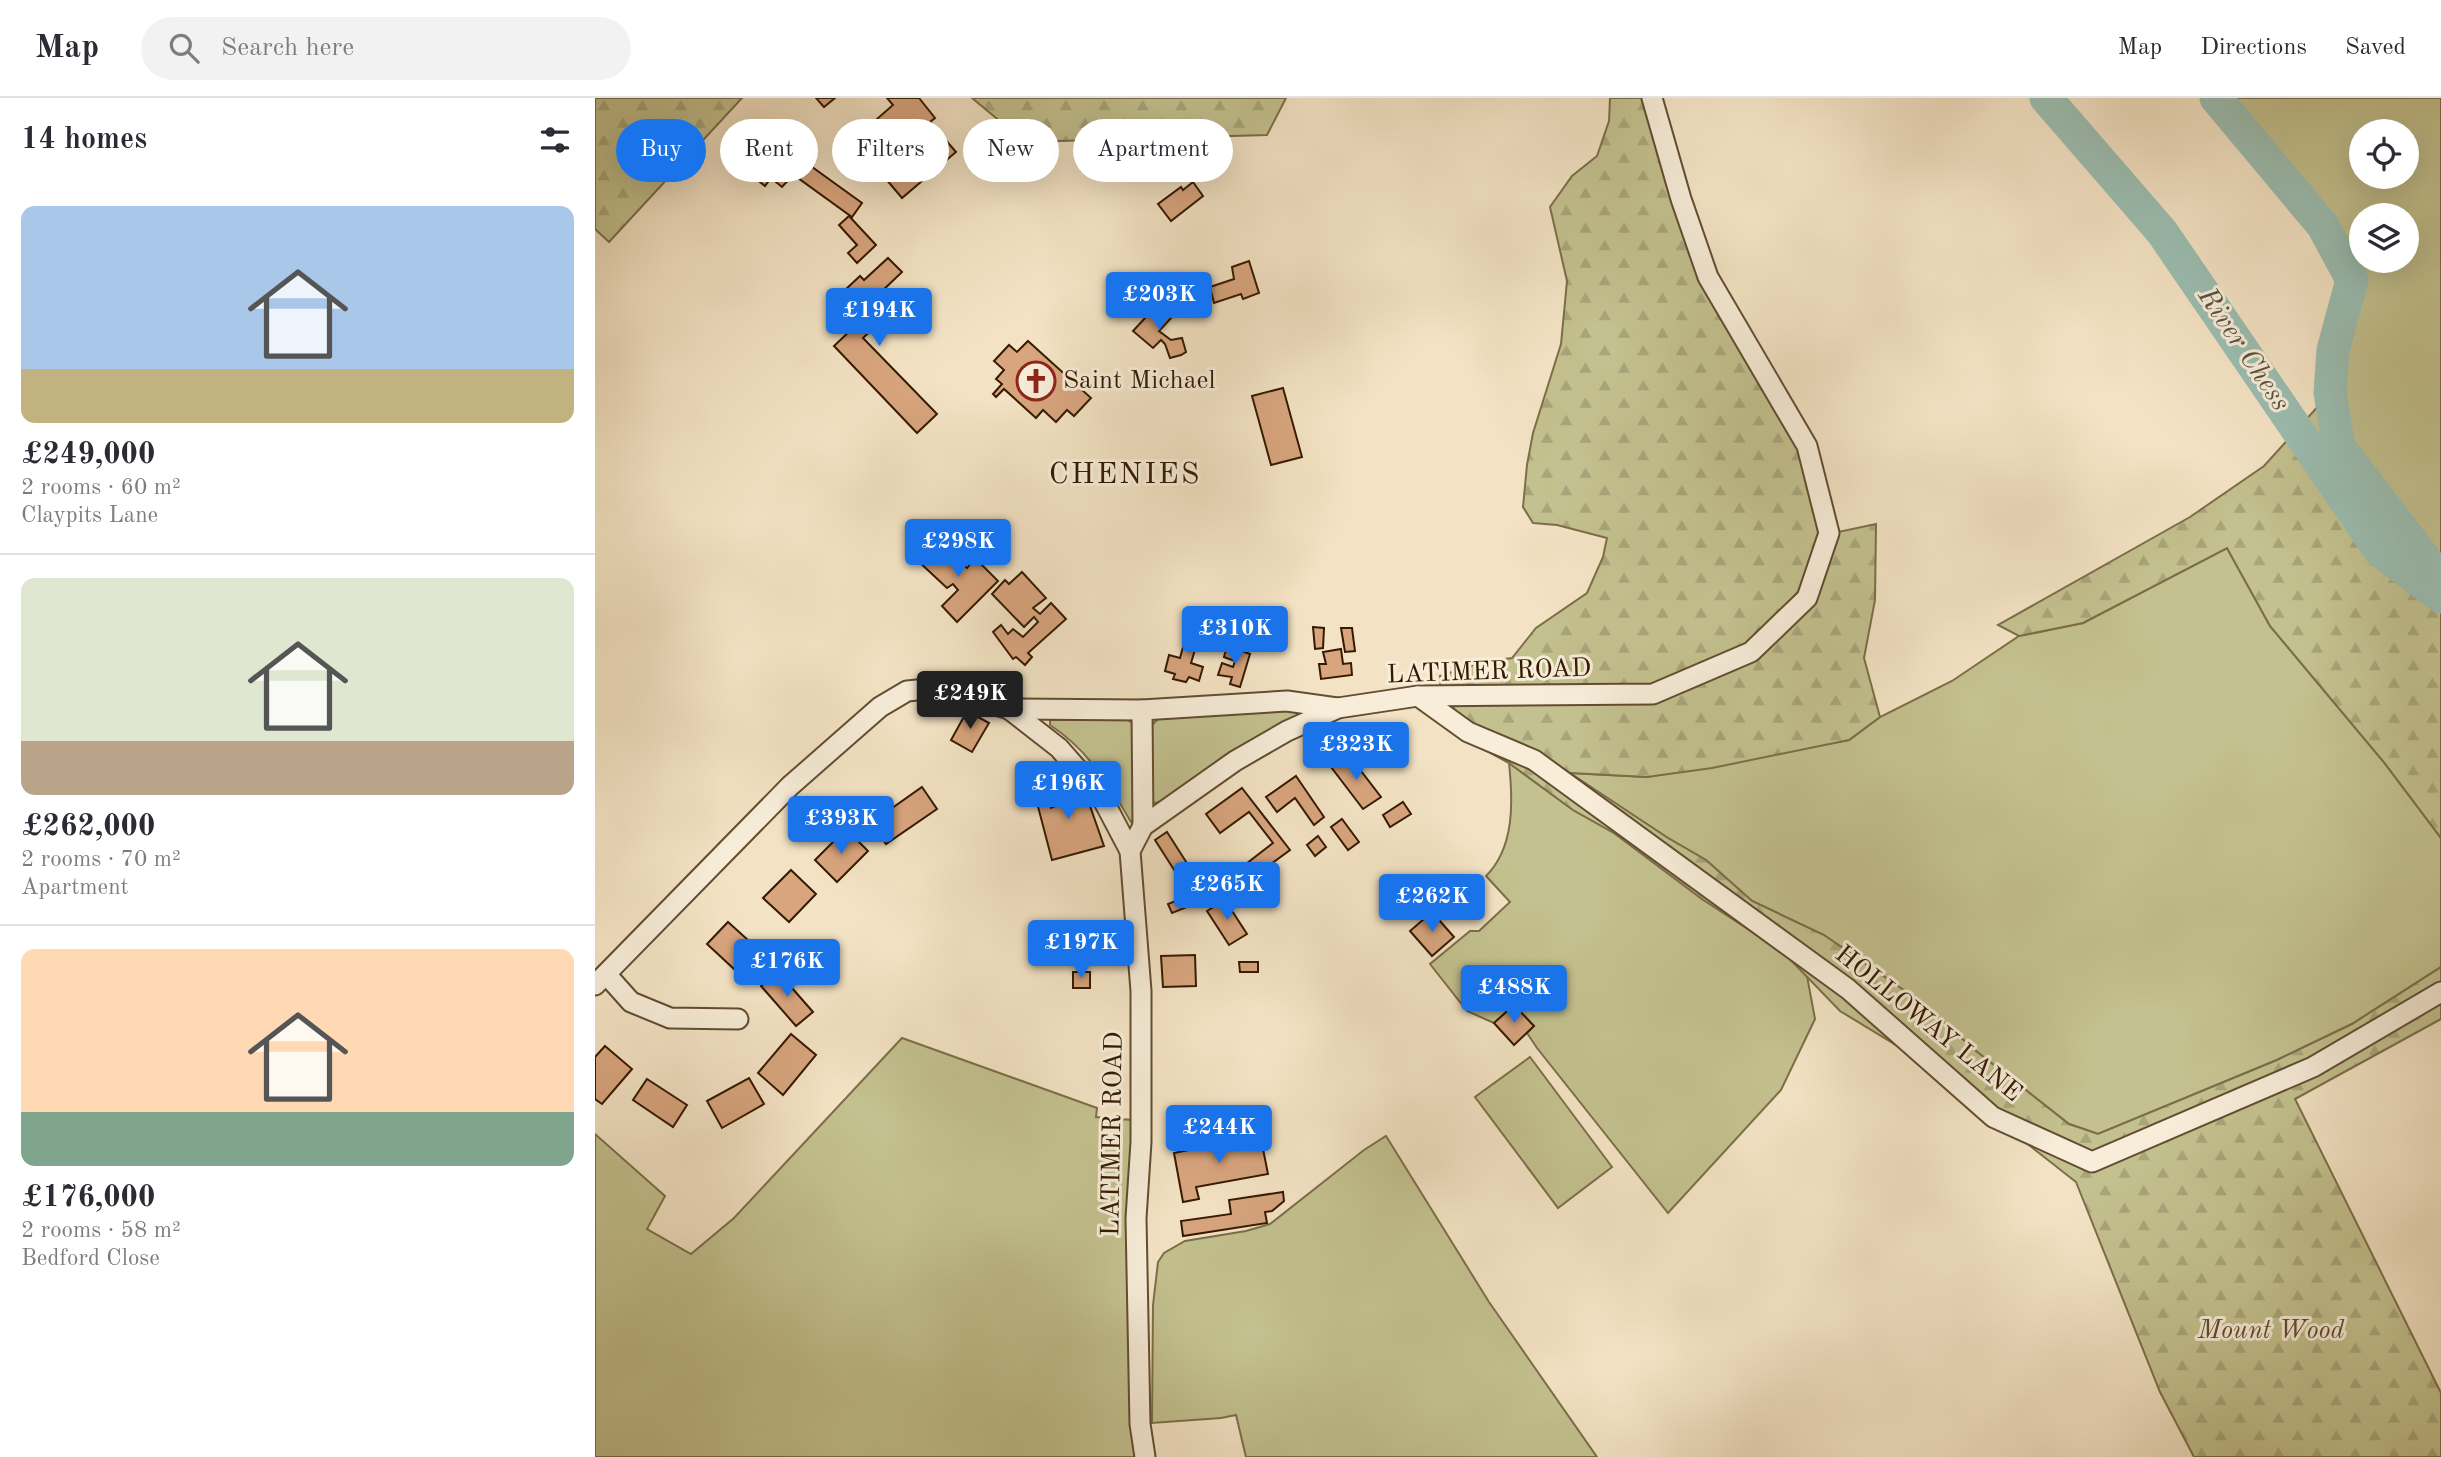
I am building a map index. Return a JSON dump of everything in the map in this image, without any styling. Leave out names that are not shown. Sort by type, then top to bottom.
[{"type":"street","name":"LATIMER ROAD","points":[[1145,1457],[1140,1424],[1136,1219],[1141,1142],[1141,991],[1130,851],[1143,826],[1235,761],[1287,731],[1338,708],[1418,696],[1653,694],[1751,652],[1807,598],[1829,533],[1807,446],[1708,277],[1681,199],[1652,98]]},
{"type":"street","points":[[738,1019],[670,1018],[631,1002],[600,980],[790,786],[880,707],[907,691],[938,688],[1009,709],[1142,710],[1287,701],[1338,708]]},
{"type":"street","name":"HOLLOWAY LANE","points":[[1418,696],[1468,732],[1534,760],[1848,989],[1993,1117],[2092,1162],[2313,1068],[2441,992]]},
{"type":"street","points":[[1009,709],[1059,748],[1101,796],[1130,851]]},
{"type":"street","points":[[1142,710],[1143,826]]},
{"type":"green space","points":[[595,98],[742,98],[706,137],[706,119],[616,119],[616,182],[664,182],[609,242],[595,229]]},
{"type":"green space","points":[[972,98],[1286,98],[1267,135],[1233,136],[1233,119],[1073,119],[1073,141],[1059,141],[1059,119],[997,119]]},
{"type":"green space","points":[[1610,98],[1648,98],[1685,233],[1804,447],[1825,533],[1805,598],[1748,651],[1653,691],[1441,694],[1440,676],[1483,662],[1512,658],[1536,628],[1587,593],[1603,557],[1607,538],[1557,525],[1533,523],[1523,507],[1533,433],[1561,344],[1567,281],[1550,207],[1572,176],[1597,156],[1609,121]]},
{"type":"green space","points":[[2216,98],[2441,98],[2441,579],[2339,447],[2330,393],[2333,350],[2352,280],[2323,226]]},
{"type":"green space","points":[[2330,393],[2339,447],[2441,580],[2441,838],[2383,761],[2270,626],[2227,548],[2083,623],[2019,636],[1998,625],[2190,517],[2264,466]]},
{"type":"green space","name":"Mount Wood","points":[[1876,524],[1875,600],[1864,658],[1880,717],[1849,740],[1712,768],[1647,777],[1570,773],[1706,860],[1752,901],[1824,935],[1918,1000],[1976,1051],[2069,1124],[2098,1134],[2277,1060],[2352,1024],[2441,967],[2441,1019],[2295,1099],[2441,1393],[2441,1457],[2194,1457],[2160,1392],[2076,1182],[1922,1061],[1840,1011],[1783,952],[1702,899],[1614,833],[1573,810],[1509,763],[1454,733],[1460,716],[1447,700],[1654,699],[1753,656],[1812,600],[1833,533]]},
{"type":"green space","points":[[2227,548],[2270,626],[2383,761],[2441,838],[2441,967],[2352,1024],[2277,1060],[2098,1134],[2069,1124],[1976,1051],[1918,1000],[1824,935],[1752,901],[1706,860],[1569,773],[1647,777],[1849,740],[1880,717],[1952,681],[2019,636],[2083,623]]},
{"type":"green space","points":[[1290,706],[1302,712],[1301,715],[1162,802],[1152,803],[1149,728],[1159,718]]},
{"type":"green space","points":[[1050,720],[1128,720],[1135,725],[1135,820],[1131,822],[1096,768],[1075,745],[1050,725]]},
{"type":"green space","points":[[1509,763],[1573,810],[1614,833],[1702,899],[1784,952],[1807,976],[1815,1019],[1781,1090],[1668,1213],[1537,1048],[1527,1033],[1534,1026],[1514,1005],[1494,1023],[1467,1011],[1430,964],[1470,931],[1479,931],[1510,902],[1486,876],[1507,838],[1511,808]]},
{"type":"green space","points":[[902,1038],[1097,1108],[1096,1117],[1132,1120],[1129,1209],[1139,1457],[595,1457],[595,1134],[665,1196],[647,1229],[691,1254],[734,1218]]},
{"type":"green space","points":[[1530,1057],[1612,1167],[1558,1208],[1475,1097]]},
{"type":"green space","points":[[1386,1136],[1489,1302],[1597,1457],[1246,1457],[1236,1415],[1152,1423],[1153,1305],[1158,1262],[1164,1253],[1185,1241],[1246,1231],[1270,1224],[1364,1150]]},
{"type":"building","points":[[816,98],[835,98],[824,107]]},
{"type":"building","points":[[887,98],[919,98],[935,118],[877,119],[893,105]]},
{"type":"building","points":[[949,144],[956,152],[949,158]]},
{"type":"building","points":[[818,171],[862,203],[852,217],[804,182],[818,182]]},
{"type":"building","points":[[888,182],[921,182],[902,198]]},
{"type":"building","points":[[1193,182],[1203,196],[1171,221],[1158,204],[1181,187],[1183,190]]},
{"type":"building","points":[[849,216],[876,245],[857,263],[848,253],[857,245],[839,225]]},
{"type":"building","points":[[888,258],[902,272],[878,295],[885,301],[873,312],[882,320],[863,338],[937,414],[917,433],[834,346],[853,328],[841,316],[856,302],[845,290],[860,276],[864,280]]},
{"type":"building","points":[[1249,261],[1259,293],[1243,299],[1241,294],[1214,303],[1210,287],[1234,279],[1232,267]]},
{"type":"building","points":[[1159,303],[1173,316],[1159,331],[1171,340],[1182,338],[1186,352],[1181,355],[1170,358],[1161,340],[1153,348],[1133,331]]},
{"type":"building","name":"Saint Michael","points":[[1028,341],[1091,398],[1074,416],[1067,410],[1056,422],[1043,410],[1036,418],[1004,389],[996,397],[993,394],[1002,384],[996,379],[1004,370],[994,361],[1009,345],[1017,352]]},
{"type":"building","points":[[1283,388],[1302,457],[1271,465],[1252,396]]},
{"type":"building","points":[[937,541],[967,568],[975,558],[998,581],[957,622],[942,606],[958,590],[953,584],[947,588],[918,561]]},
{"type":"building","points":[[1022,572],[1046,598],[1033,608],[1040,614],[1051,603],[1066,619],[1028,653],[1032,657],[1025,665],[1016,657],[1013,659],[993,632],[1001,625],[1008,634],[1013,629],[1023,637],[1038,622],[1034,617],[1024,627],[992,594],[1005,580],[1009,584]]},
{"type":"building","points":[[1313,627],[1324,628],[1323,648],[1315,649]]},
{"type":"building","points":[[1341,628],[1352,628],[1355,651],[1345,652]]},
{"type":"building","points":[[1185,640],[1197,643],[1191,663],[1203,667],[1199,681],[1189,677],[1186,682],[1173,679],[1175,674],[1165,671],[1169,655],[1180,658]]},
{"type":"building","points":[[1227,646],[1250,654],[1240,687],[1230,684],[1232,677],[1218,675],[1222,663],[1233,667],[1235,661],[1224,657]]},
{"type":"building","points":[[1341,649],[1343,664],[1351,663],[1352,675],[1321,679],[1319,664],[1326,664],[1323,652]]},
{"type":"building","points":[[967,711],[989,723],[972,752],[951,740]]},
{"type":"building","points":[[1348,754],[1381,797],[1363,809],[1331,767]]},
{"type":"building","points":[[1063,771],[1090,806],[1104,846],[1052,860],[1036,799],[1047,795],[1051,808],[1060,804],[1055,795],[1059,792],[1050,780]]},
{"type":"building","points":[[1296,776],[1324,817],[1314,825],[1295,798],[1277,812],[1266,797]]},
{"type":"building","points":[[922,787],[937,809],[886,844],[871,823]]},
{"type":"building","points":[[1242,788],[1290,850],[1255,876],[1246,864],[1273,843],[1249,812],[1220,833],[1206,814]]},
{"type":"building","points":[[1403,802],[1411,814],[1390,827],[1383,815]]},
{"type":"building","points":[[1342,819],[1359,842],[1348,850],[1331,827]]},
{"type":"building","points":[[846,829],[868,851],[837,882],[815,860]]},
{"type":"building","points":[[1167,832],[1199,882],[1187,890],[1155,840]]},
{"type":"building","points":[[1318,836],[1326,847],[1315,856],[1307,845]]},
{"type":"building","points":[[791,870],[816,894],[789,922],[763,898]]},
{"type":"building","points":[[1183,898],[1187,907],[1172,913],[1168,904]]},
{"type":"building","points":[[1225,900],[1247,934],[1229,945],[1207,911]]},
{"type":"building","points":[[1432,912],[1454,937],[1432,956],[1410,931]]},
{"type":"building","points":[[728,922],[769,959],[748,982],[707,944]]},
{"type":"building","points":[[1064,938],[1114,938],[1114,961],[1064,962]]},
{"type":"building","points":[[1195,955],[1196,986],[1163,987],[1161,956]]},
{"type":"building","points":[[1239,962],[1258,962],[1258,972],[1240,972]]},
{"type":"building","points":[[778,972],[813,1012],[796,1026],[761,986]]},
{"type":"building","points":[[1073,972],[1090,972],[1090,988],[1073,988]]},
{"type":"building","points":[[1514,1005],[1534,1026],[1514,1045],[1494,1023]]},
{"type":"building","points":[[791,1034],[816,1055],[783,1095],[758,1073]]},
{"type":"building","points":[[605,1046],[632,1069],[602,1104],[595,1099],[595,1057]]},
{"type":"building","points":[[749,1078],[764,1104],[722,1128],[707,1101]]},
{"type":"building","points":[[647,1079],[687,1105],[673,1127],[633,1100]]},
{"type":"building","points":[[1261,1139],[1268,1174],[1196,1187],[1199,1199],[1183,1202],[1174,1153],[1237,1140],[1238,1143]]},
{"type":"building","points":[[1283,1192],[1284,1201],[1272,1211],[1265,1212],[1267,1223],[1183,1236],[1181,1221],[1231,1214],[1229,1200]]},
{"type":"waterway","name":"River Chess","points":[[2046,98],[2162,232],[2380,551],[2441,597]]},
{"type":"waterway","points":[[2216,98],[2323,226],[2352,280],[2333,350],[2330,393],[2339,447],[2441,580]]},
{"type":"place","name":"Saint Michael","points":[[1036,381]]},
{"type":"district","name":"CHENIES","points":[[1125,475]]}]
